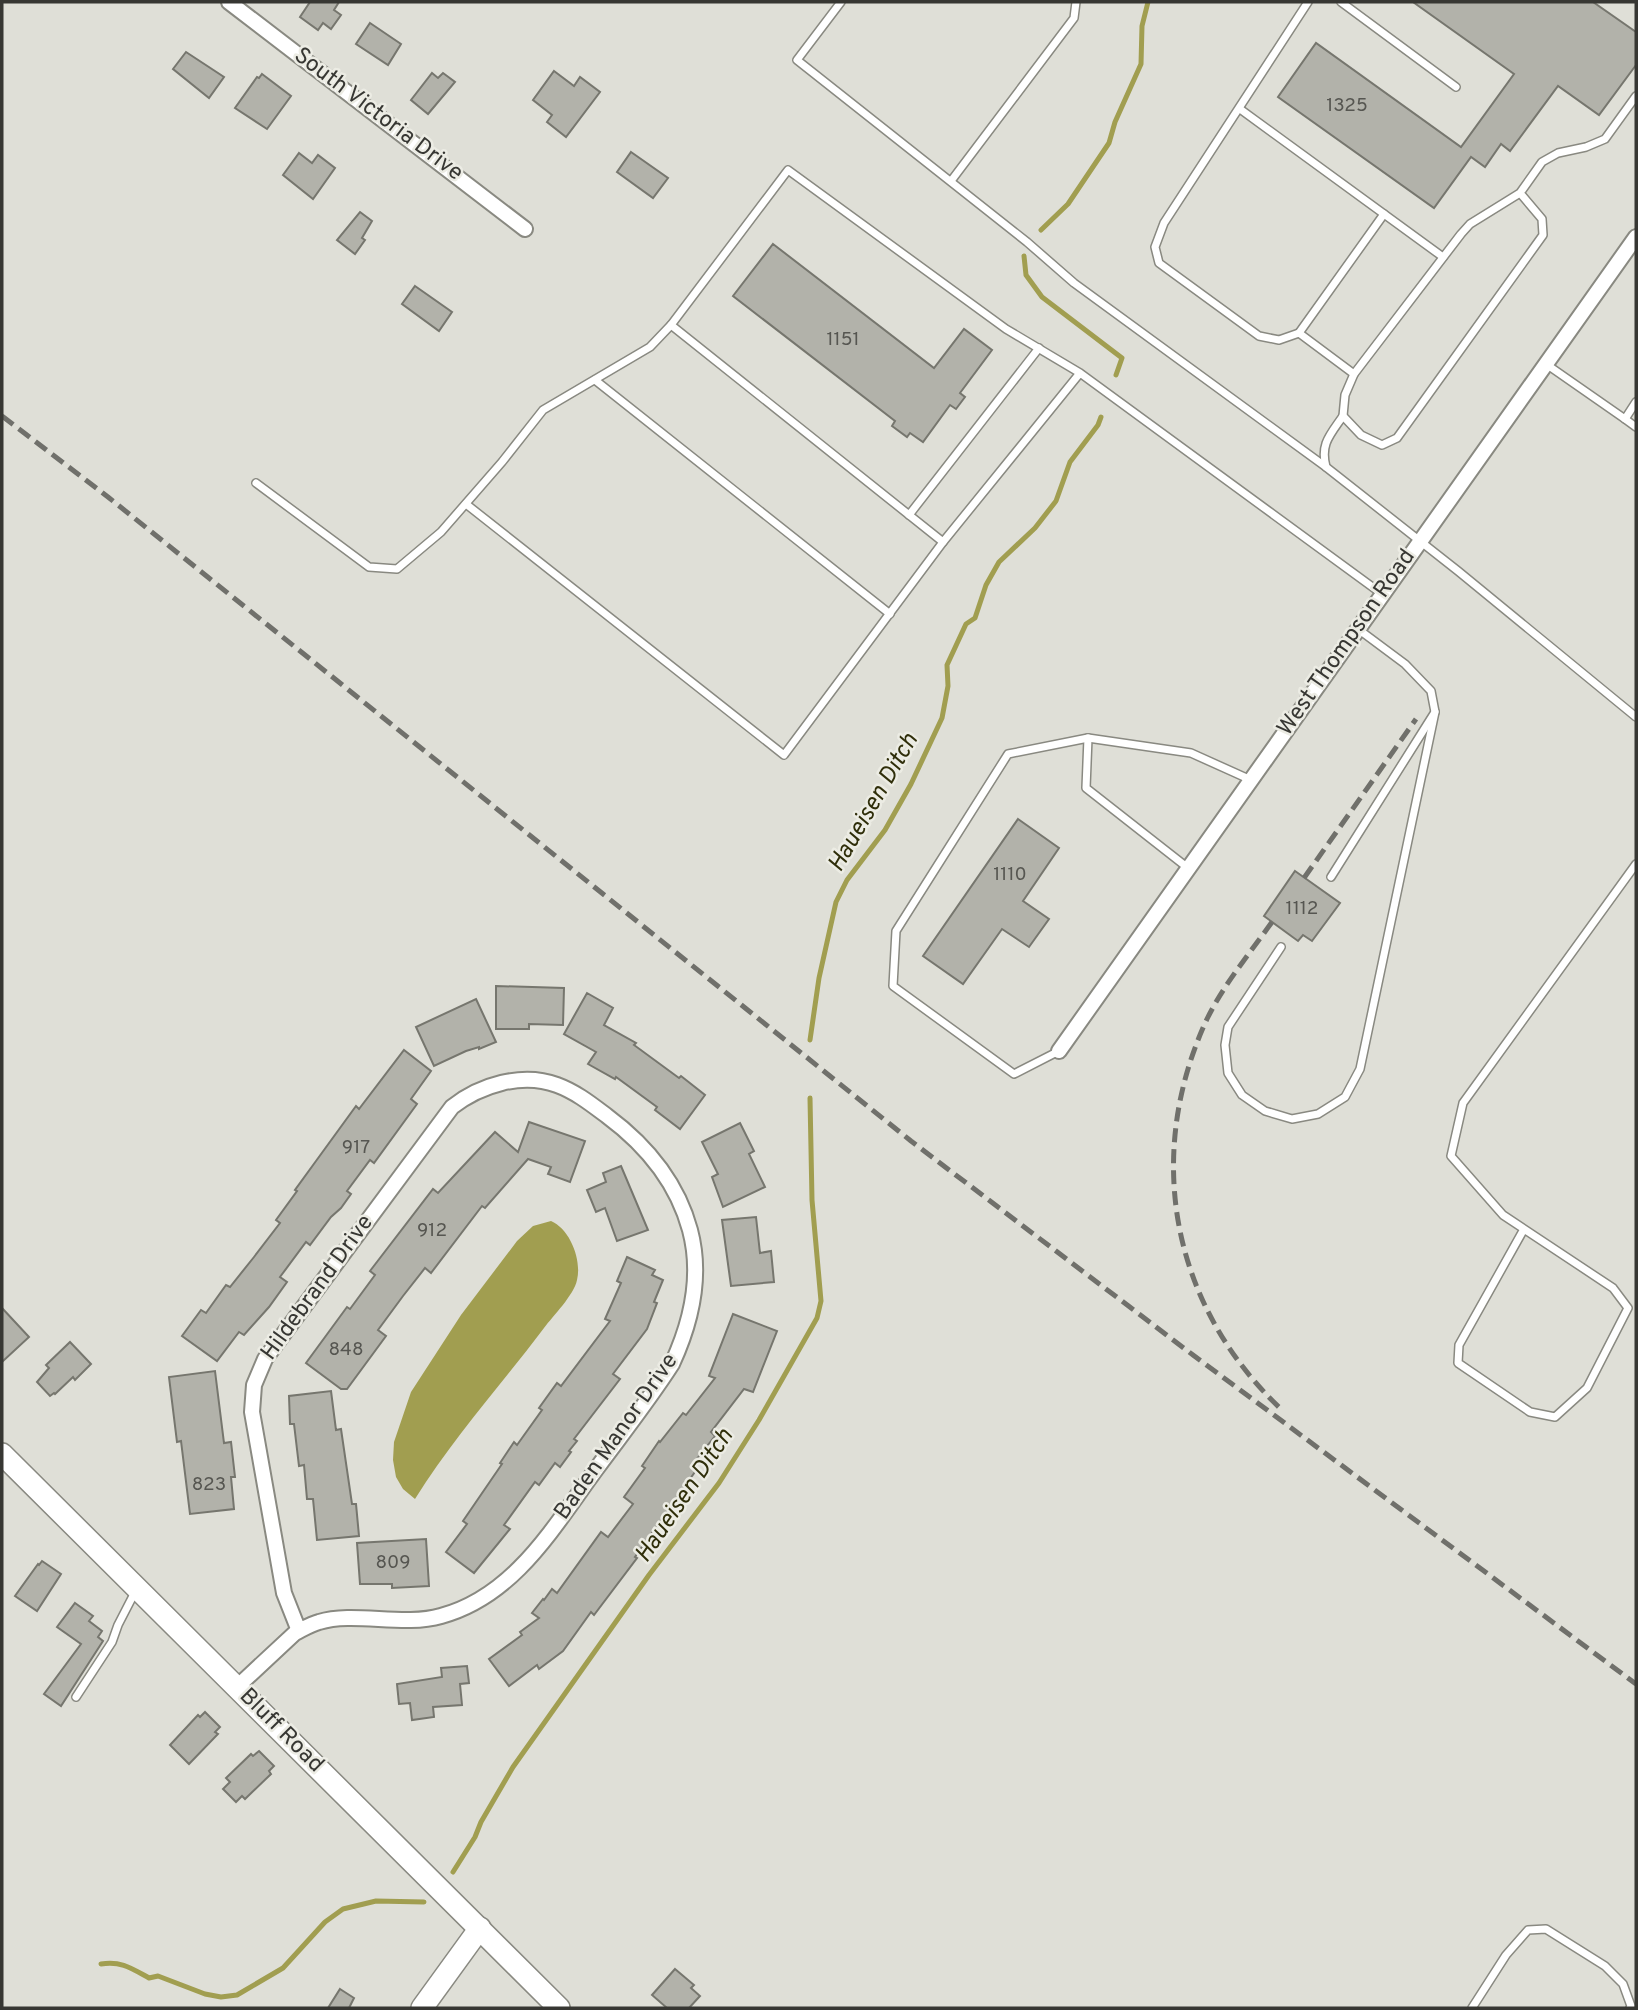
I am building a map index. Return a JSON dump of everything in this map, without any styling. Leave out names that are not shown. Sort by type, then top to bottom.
[{"type":"main road","name":"Bluff Road","points":[[2,1454],[559,2008]]},
{"type":"main road","points":[[422,2008],[480,1928]]},
{"type":"street","name":"South Victoria Drive","points":[[229,2],[526,229]]},
{"type":"street","name":"West Thompson Road","points":[[1059,1051],[1636,237]]},
{"type":"street","name":"Baden Manor Drive","points":[[237,1687],[299,1631],[319,1622],[339,1619],[437,1618],[470,1605],[499,1588],[532,1555],[662,1380],[681,1346],[691,1309],[694,1260],[691,1232],[670,1182],[638,1141],[581,1097],[555,1084],[526,1080],[504,1083]]},
{"type":"street","name":"Hildebrand Drive","points":[[299,1631],[284,1593],[252,1412],[254,1385],[274,1345],[442,1119],[464,1098],[504,1083]]},
{"type":"lane","points":[[841,2],[797,60],[1027,242],[1074,283],[1420,540],[1636,717]]},
{"type":"lane","points":[[951,181],[1074,18],[1076,2]]},
{"type":"lane","points":[[1308,2],[1164,223],[1155,247],[1159,263],[1259,336],[1279,340],[1299,333],[1384,214]]},
{"type":"lane","points":[[1341,2],[1456,87]]},
{"type":"lane","points":[[1325,467],[1322,453],[1327,439],[1343,416],[1345,395],[1354,374],[1470,224],[1520,193],[1542,162],[1558,153],[1586,147],[1605,139],[1636,96]]},
{"type":"lane","points":[[1240,109],[1443,257]]},
{"type":"lane","points":[[256,483],[369,567],[397,569],[441,532],[543,410],[650,347],[671,325],[788,170],[1006,328],[1080,373],[1382,594]]},
{"type":"lane","points":[[1343,416],[1361,435],[1382,445],[1397,438],[1543,235],[1542,219],[1520,193]]},
{"type":"lane","points":[[671,325],[943,542]]},
{"type":"lane","points":[[1299,333],[1354,374]]},
{"type":"lane","points":[[909,515],[1039,348]]},
{"type":"lane","points":[[1546,364],[1636,427]]},
{"type":"lane","points":[[466,504],[784,755],[943,542],[1080,373]]},
{"type":"lane","points":[[595,380],[890,614]]},
{"type":"lane","points":[[1625,419],[1636,402]]},
{"type":"lane","points":[[1281,947],[1228,1027],[1225,1045],[1228,1073],[1242,1095],[1265,1111],[1292,1119],[1318,1115],[1345,1097],[1360,1069],[1435,712],[1431,691],[1405,664],[1358,628]]},
{"type":"lane","points":[[1331,877],[1435,712]]},
{"type":"lane","points":[[1088,738],[1086,788],[1188,868]]},
{"type":"lane","points":[[1059,1051],[1014,1074],[893,986],[896,931],[1007,754],[1088,738],[1191,753],[1251,780]]},
{"type":"lane","points":[[1524,1230],[1459,1345],[1458,1363],[1530,1412],[1555,1417],[1587,1388],[1628,1308],[1613,1288],[1503,1215],[1451,1156],[1463,1103],[1636,864]]},
{"type":"lane","points":[[76,1697],[112,1642],[138,1588]]},
{"type":"lane","points":[[1472,2008],[1506,1955],[1528,1930],[1546,1929],[1605,1966],[1623,1984],[1630,2008]]},
{"type":"shaded area","points":[[551,1221],[564,1231],[573,1246],[578,1263],[575,1286],[563,1305],[461,1433],[415,1499],[403,1489],[396,1477],[393,1460],[394,1442],[411,1392],[461,1315],[517,1241],[533,1226]]},
{"type":"building","points":[[310,2],[339,2],[334,10],[341,15],[331,29],[323,23],[318,30],[300,17]]},
{"type":"building","points":[[1413,2],[1593,2],[1636,32],[1636,65],[1599,115],[1558,86],[1510,151],[1501,144],[1485,167],[1471,157],[1434,208],[1278,97],[1316,43],[1461,147],[1514,74]]},
{"type":"building","points":[[370,23],[401,44],[388,65],[356,44]]},
{"type":"building","points":[[186,52],[224,77],[209,98],[173,69]]},
{"type":"building","points":[[554,71],[574,86],[580,77],[600,92],[566,137],[547,122],[552,115],[533,100]]},
{"type":"building","points":[[432,73],[438,78],[443,73],[455,82],[428,114],[411,100]]},
{"type":"building","points":[[262,74],[291,96],[267,129],[235,108]]},
{"type":"building","points":[[631,152],[668,178],[653,198],[617,172]]},
{"type":"building","points":[[299,153],[312,163],[318,155],[335,168],[313,199],[283,175]]},
{"type":"building","points":[[360,212],[372,221],[362,238],[365,240],[355,254],[337,240]]},
{"type":"building","points":[[773,244],[934,368],[964,329],[992,350],[960,393],[965,397],[956,409],[950,405],[923,442],[910,433],[907,437],[892,426],[895,421],[733,296]]},
{"type":"building","points":[[415,286],[452,312],[439,331],[402,304]]},
{"type":"building","points":[[1018,819],[1059,848],[1023,901],[1049,919],[1029,947],[1002,929],[963,984],[923,956]]},
{"type":"building","points":[[1295,871],[1340,903],[1312,941],[1303,935],[1298,941],[1264,916]]},
{"type":"building","points":[[496,986],[564,988],[563,1025],[529,1024],[529,1029],[496,1029]]},
{"type":"building","points":[[587,993],[613,1008],[604,1025],[636,1043],[634,1045],[705,1095],[680,1129],[655,1110],[657,1107],[616,1077],[615,1079],[588,1064],[596,1052],[564,1034]]},
{"type":"building","points":[[476,999],[496,1042],[466,1051],[434,1066],[416,1027]]},
{"type":"building","points":[[404,1050],[431,1071],[411,1099],[417,1104],[374,1163],[370,1160],[347,1191],[351,1194],[341,1208],[310,1245],[306,1242],[280,1277],[287,1282],[269,1307],[244,1335],[239,1332],[217,1361],[182,1336],[201,1310],[206,1313],[226,1285],[230,1287],[254,1257],[280,1223],[276,1220],[316,1161],[356,1106],[359,1109]]},
{"type":"building","points":[[529,1122],[585,1141],[570,1182],[548,1174],[551,1167],[528,1159],[485,1208],[482,1206],[431,1273],[425,1268],[378,1330],[386,1336],[347,1389],[341,1389],[306,1363],[347,1307],[350,1309],[375,1275],[370,1271],[433,1189],[438,1193],[495,1132],[518,1152]]},
{"type":"building","points":[[740,1123],[754,1151],[749,1154],[765,1187],[723,1207],[712,1177],[718,1174],[702,1142]]},
{"type":"building","points":[[621,1166],[648,1230],[617,1241],[605,1208],[596,1212],[587,1190],[606,1182],[603,1173]]},
{"type":"building","points":[[756,1217],[760,1253],[771,1251],[774,1282],[731,1286],[722,1220]]},
{"type":"building","points":[[627,1257],[655,1270],[652,1275],[663,1280],[647,1329],[613,1374],[620,1379],[574,1439],[577,1441],[569,1451],[571,1452],[560,1467],[555,1463],[539,1485],[535,1482],[504,1525],[510,1529],[474,1573],[446,1552],[467,1524],[463,1521],[514,1442],[517,1445],[557,1383],[561,1386],[610,1321],[605,1319],[621,1283],[617,1281]]},
{"type":"building","points":[[2,1308],[29,1337],[2,1362]]},
{"type":"building","points":[[733,1314],[777,1331],[753,1392],[744,1389],[711,1432],[715,1436],[692,1465],[697,1469],[635,1557],[637,1558],[594,1615],[591,1612],[563,1651],[539,1669],[537,1665],[509,1686],[489,1659],[522,1635],[520,1632],[539,1618],[532,1613],[543,1599],[552,1589],[557,1593],[601,1532],[608,1537],[633,1504],[624,1497],[645,1468],[642,1466],[659,1441],[683,1413],[686,1415],[715,1378],[709,1376]]},
{"type":"building","points":[[70,1342],[91,1364],[75,1380],[73,1377],[50,1396],[37,1382],[49,1368],[46,1365]]},
{"type":"building","points":[[215,1371],[224,1443],[231,1442],[235,1477],[231,1477],[234,1509],[190,1514],[181,1441],[177,1442],[169,1377]]},
{"type":"building","points":[[331,1391],[336,1430],[341,1429],[352,1504],[356,1504],[359,1536],[317,1540],[313,1499],[307,1499],[304,1465],[299,1466],[294,1424],[290,1424],[289,1396]]},
{"type":"building","points":[[426,1539],[429,1586],[392,1588],[392,1584],[360,1584],[357,1543]]},
{"type":"building","points":[[42,1561],[61,1574],[37,1611],[15,1596]]},
{"type":"building","points":[[75,1603],[93,1616],[89,1621],[102,1631],[98,1637],[103,1641],[61,1706],[44,1694],[81,1644],[57,1627]]},
{"type":"building","points":[[467,1666],[469,1683],[460,1684],[462,1705],[433,1707],[434,1717],[412,1720],[410,1703],[399,1704],[397,1684],[442,1677],[441,1668]]},
{"type":"building","points":[[205,1712],[220,1727],[215,1732],[218,1734],[189,1764],[170,1745],[198,1715],[200,1717]]},
{"type":"building","points":[[259,1751],[274,1766],[269,1771],[271,1774],[245,1799],[242,1796],[236,1802],[223,1789],[230,1782],[226,1778],[251,1754],[253,1756]]},
{"type":"building","points":[[675,1969],[694,1985],[691,1988],[700,1996],[689,2008],[667,2008],[652,1995]]},
{"type":"building","points":[[340,1989],[354,1998],[349,2008],[328,2008]]},
{"type":"waterway","name":"Haueisen Ditch","points":[[1041,230],[1068,204],[1109,143],[1115,122],[1141,64],[1142,26],[1148,2]]},
{"type":"waterway","name":"Haueisen Ditch","points":[[1024,256],[1026,275],[1042,297],[1122,358],[1116,375]]},
{"type":"waterway","name":"Haueisen Ditch","points":[[810,1040],[819,978],[836,902],[847,880],[885,830],[911,784],[942,718],[948,686],[947,665],[966,624],[975,618],[986,585],[999,562],[1035,528],[1056,501],[1070,462],[1101,417]]},
{"type":"waterway","name":"Haueisen Ditch","points":[[453,1872],[513,1767],[649,1575],[719,1483],[759,1420],[817,1318],[821,1301],[812,1200],[810,1098]]},
{"type":"waterway","name":"Haueisen Ditch","points":[[101,1964],[121,1964],[149,1978],[158,1976],[205,1994],[221,1997],[237,1995],[283,1968],[325,1922],[343,1909],[376,1901],[424,1902]]},
{"type":"railway","points":[[2,416],[108,497],[911,1141],[1193,1355],[1636,1684]]},
{"type":"railway","points":[[1304,878],[1416,719]]},
{"type":"railway","points":[[1272,922],[1229,981],[1207,1019],[1187,1071],[1176,1124],[1174,1176],[1179,1228],[1193,1278],[1215,1325],[1245,1370],[1283,1411]]}]
